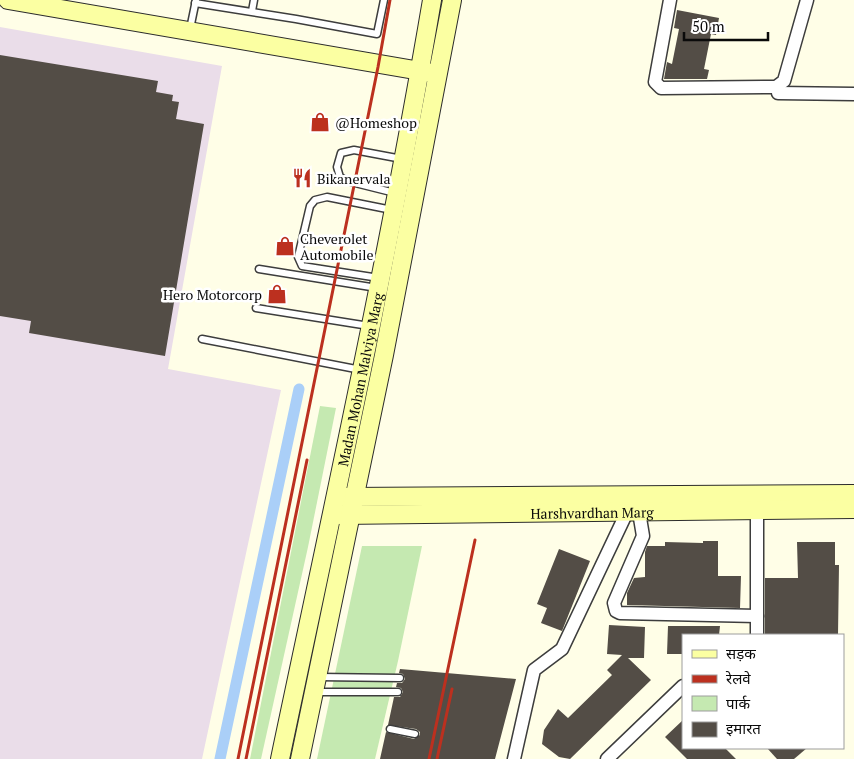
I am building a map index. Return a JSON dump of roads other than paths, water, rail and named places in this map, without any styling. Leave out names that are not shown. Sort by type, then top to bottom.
[{"type":"main road","points":[[8,0],[49,3],[438,74]]},
{"type":"main road","name":"Madan Mohan Malviya Marg","points":[[280,759],[371,327],[432,0]]},
{"type":"main road","name":"Madan Mohan Malviya Marg","points":[[300,759],[384,356],[452,0]]},
{"type":"main road","name":"Harshvardhan Marg","points":[[335,496],[854,494]]},
{"type":"main road","name":"Harshvardhan Marg","points":[[331,515],[854,509]]},
{"type":"street","points":[[670,0],[655,82],[661,88],[776,87],[782,84],[790,65],[807,0]]},
{"type":"street","points":[[778,93],[854,94]]},
{"type":"street","points":[[757,509],[757,634]]},
{"type":"street","points":[[633,512],[643,536],[614,603],[616,611],[620,613],[757,616]]},
{"type":"street","points":[[514,759],[534,670],[562,649],[633,512]]},
{"type":"street","points":[[607,759],[682,687]]},
{"type":"lane","points":[[252,12],[254,0]]},
{"type":"lane","points":[[190,30],[195,1],[377,34],[384,0]]},
{"type":"lane","points":[[397,193],[347,181],[340,177],[337,167],[342,152],[354,150],[403,159]]},
{"type":"lane","points":[[379,283],[302,266],[298,257],[310,206],[315,200],[327,197],[393,210]]},
{"type":"lane","points":[[259,269],[379,283]]},
{"type":"lane","points":[[256,308],[371,327]]},
{"type":"lane","points":[[202,339],[362,370]]},
{"type":"lane","points":[[316,685],[400,678]]},
{"type":"lane","points":[[316,685],[398,692]]},
{"type":"lane","points":[[390,729],[415,734]]},
{"type":"waterway","points":[[220,759],[299,389]]},
{"type":"railway","points":[[238,759],[390,0]]},
{"type":"railway","points":[[246,759],[307,460]]},
{"type":"railway","points":[[429,759],[475,540]]},
{"type":"railway","points":[[437,759],[452,689]]},
{"type":"place","name":"@Homeshop","points":[[320,122]]},
{"type":"place","name":"Bikanervala","points":[[302,178]]},
{"type":"place","name":"Cheverolet Automobile","points":[[285,246]]},
{"type":"place","name":"Hero Motorcorp","points":[[277,294]]}]
